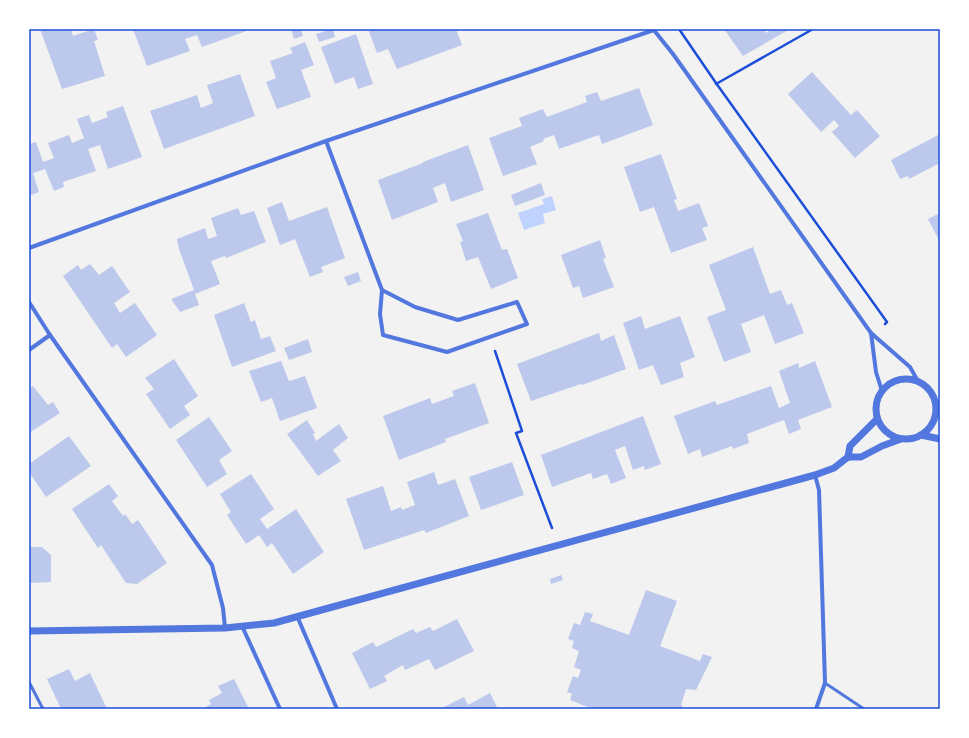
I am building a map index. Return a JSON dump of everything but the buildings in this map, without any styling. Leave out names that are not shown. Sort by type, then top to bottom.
[{"type":"street","points":[[29,248],[326,141],[653,30],[673,54],[700,94],[871,332],[910,367],[919,383]]},
{"type":"street","points":[[326,141],[382,290],[380,314],[383,335],[447,352],[527,324],[517,302],[458,320],[415,307],[382,290]]},
{"type":"street","points":[[29,302],[50,335],[212,565],[223,608],[225,628]]},
{"type":"street","points":[[871,332],[876,372],[882,391]]},
{"type":"street","points":[[29,350],[50,335]]},
{"type":"street","points":[[906,379],[919,383],[928,389],[934,398],[938,409],[934,418],[929,428],[921,435],[911,439],[893,437],[886,432],[877,419],[877,400],[882,391],[893,382],[906,379]]},
{"type":"street","points":[[848,457],[850,446],[877,419]]},
{"type":"street","points":[[921,435],[940,439]]},
{"type":"street","points":[[29,631],[225,628],[274,623],[815,475],[834,468],[848,457],[861,457],[882,446],[901,439]]},
{"type":"street","points":[[815,475],[819,490],[825,683],[816,709]]},
{"type":"street","points":[[297,616],[337,709]]},
{"type":"street","points":[[242,626],[280,709]]},
{"type":"lane","points":[[29,682],[44,709]]},
{"type":"lane","points":[[825,683],[864,709]]},
{"type":"path","points":[[679,29],[887,322],[871,332]]},
{"type":"path","points":[[700,94],[716,83],[813,29]]},
{"type":"path","points":[[490,338],[522,430],[516,433],[558,546]]},
{"type":"water","points":[[552,196],[556,210],[543,214],[545,223],[524,230],[518,213],[544,204],[542,199]]}]
